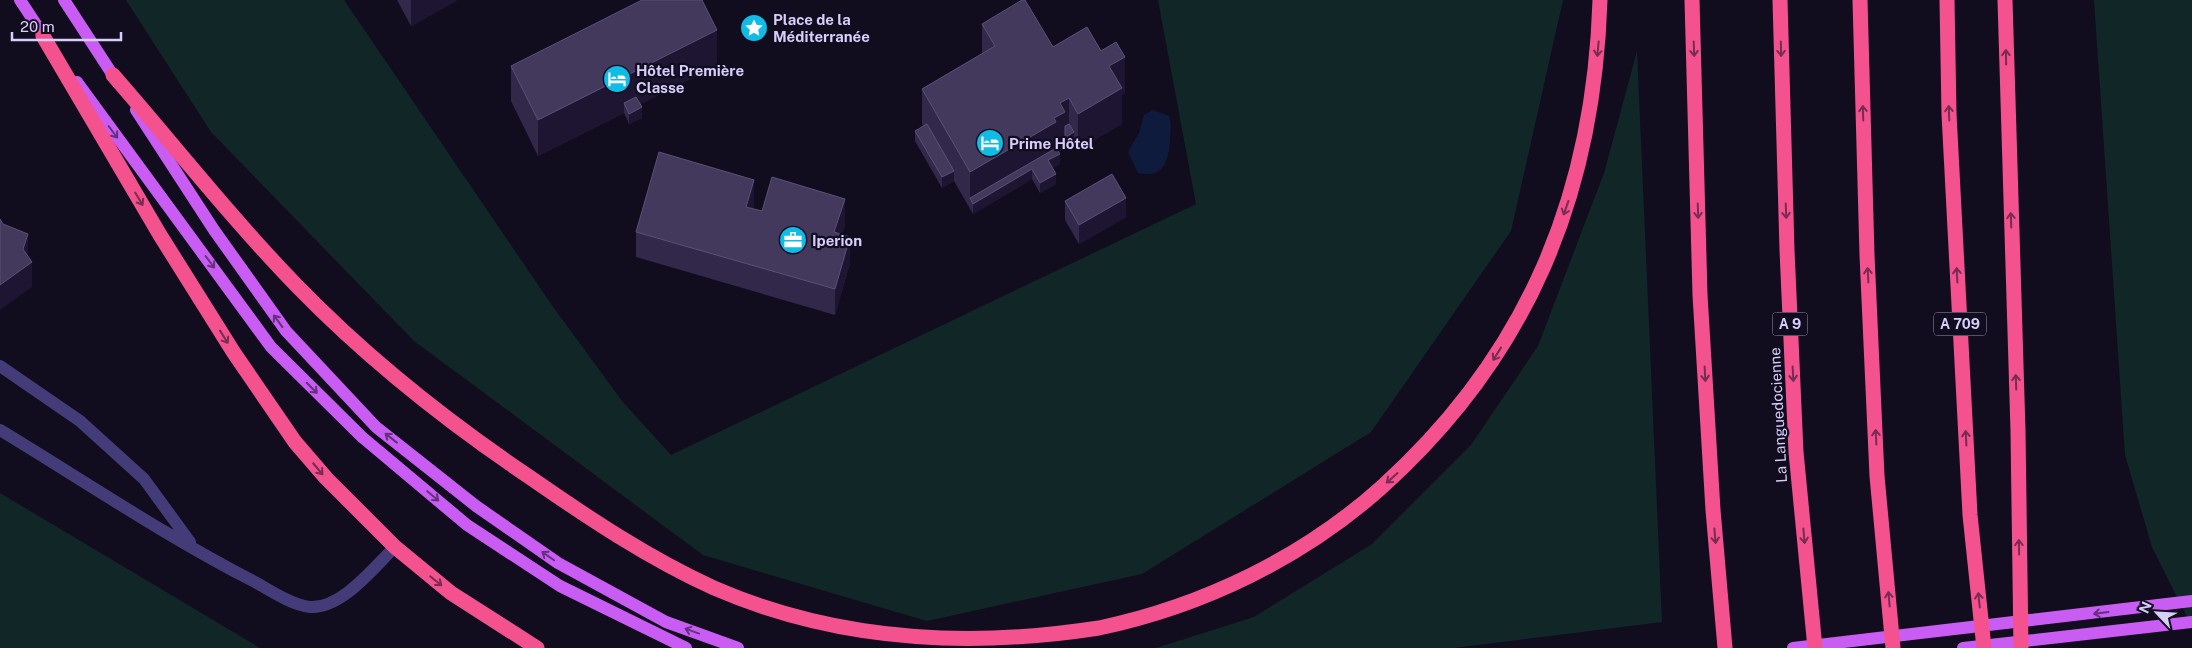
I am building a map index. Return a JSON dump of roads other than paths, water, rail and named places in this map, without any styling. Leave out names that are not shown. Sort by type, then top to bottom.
[{"type":"highway","points":[[113,75],[259,245],[331,320],[399,380],[455,425],[564,502],[644,552],[712,587],[745,600],[818,624],[854,632],[920,640],[975,642],[1048,637],[1108,626],[1168,609],[1237,582],[1300,548],[1333,526],[1370,498],[1424,446],[1458,409],[1498,353],[1523,311],[1555,238],[1572,189],[1588,120],[1595,74],[1600,0]]},
{"type":"highway","points":[[1692,0],[1700,295],[1713,510],[1725,648]]},
{"type":"highway","name":"La Languedocienne","points":[[1780,0],[1787,250],[1796,452],[1815,648]]},
{"type":"highway","points":[[1860,0],[1867,255],[1876,457],[1893,648]]},
{"type":"highway","name":"A 709","points":[[1947,0],[1949,114],[1970,515],[1984,648]]},
{"type":"highway","points":[[2005,0],[2018,431],[2021,648]]},
{"type":"highway","points":[[43,36],[160,235],[265,399],[295,442],[326,478],[395,547],[451,593],[537,648]]},
{"type":"main road","points":[[20,0],[43,36],[271,348],[362,437],[467,524],[560,586],[686,648]]},
{"type":"main road","points":[[64,0],[214,230],[286,332],[376,427],[476,506],[558,563],[666,622],[738,648]]},
{"type":"main road","points":[[1794,648],[2192,601]]},
{"type":"main road","points":[[1963,648],[2192,622]]},
{"type":"lane","points":[[0,366],[80,421],[144,479],[194,548]]},
{"type":"lane","points":[[0,430],[226,568],[290,600],[310,607],[324,605],[342,598],[395,547]]},
{"type":"water","points":[[1153,110],[1169,116],[1171,128],[1168,155],[1163,167],[1159,171],[1147,174],[1138,173],[1128,152],[1139,133],[1144,115]]},
{"type":"place","name":"Place de la Méditerranée","points":[[754,28]]},
{"type":"place","name":"Hôtel Première Classe","points":[[617,79]]},
{"type":"place","name":"Prime Hôtel","points":[[990,143]]},
{"type":"place","name":"Iperion","points":[[793,240]]}]
